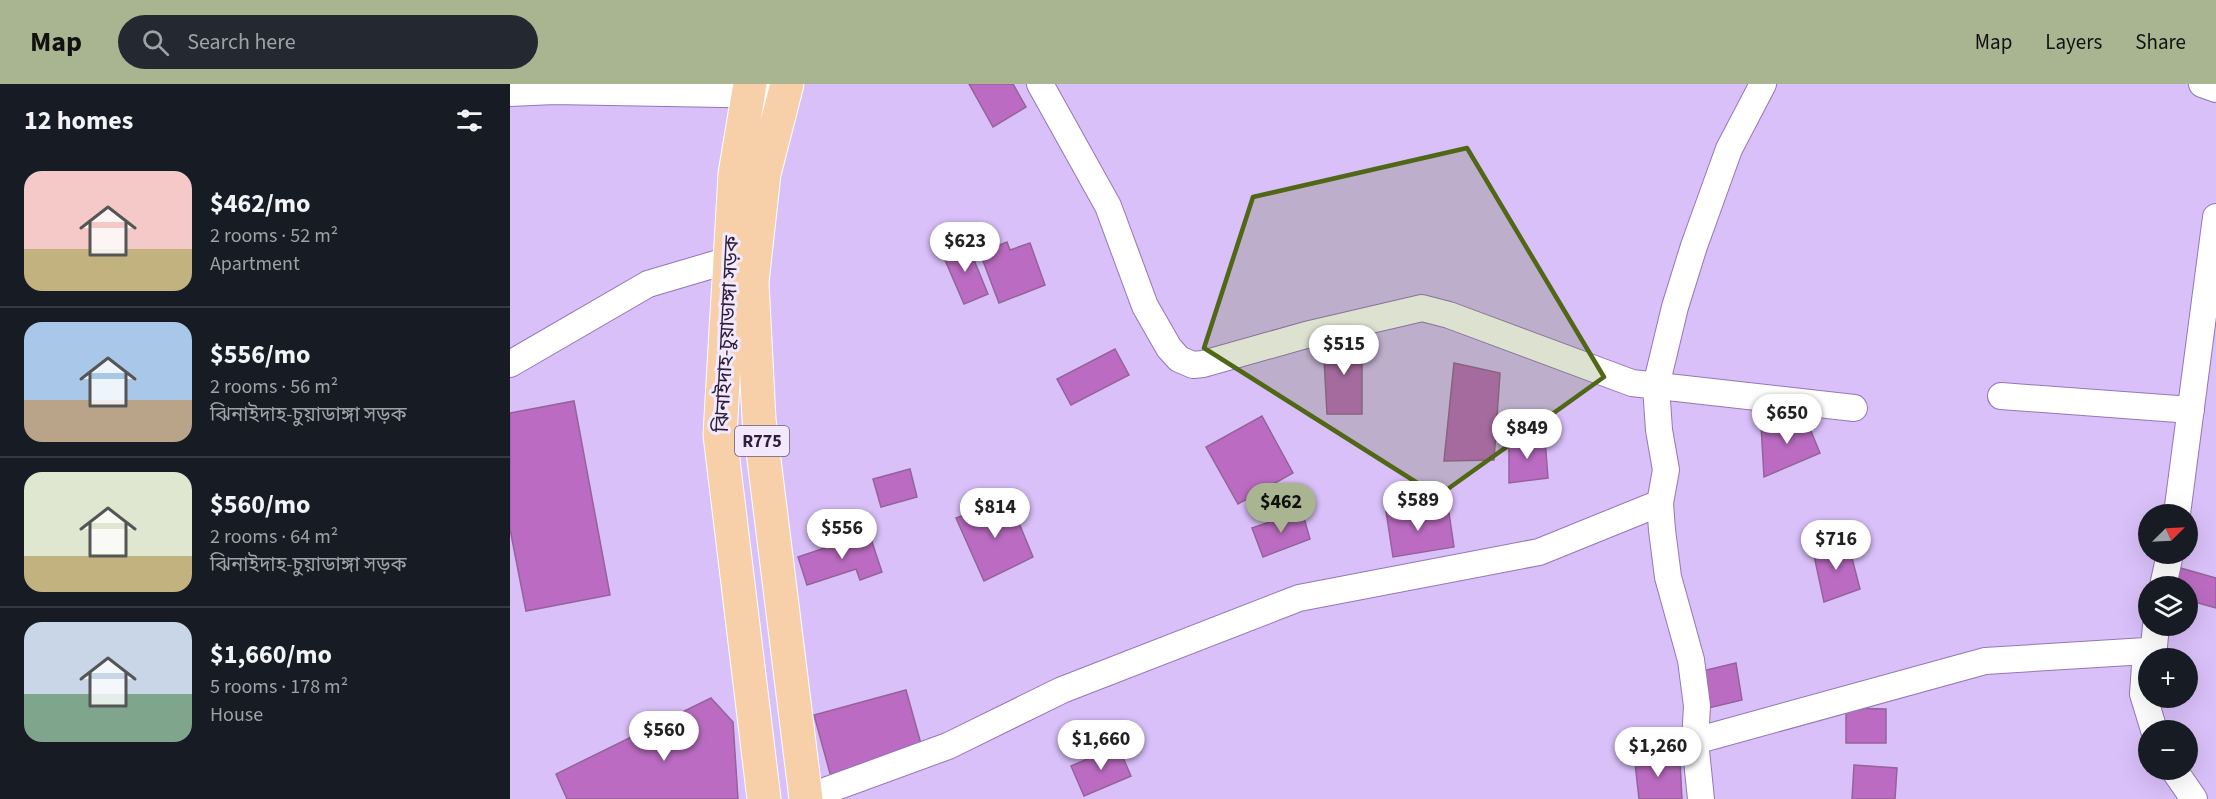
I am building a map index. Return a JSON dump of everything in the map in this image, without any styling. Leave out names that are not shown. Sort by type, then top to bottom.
[{"type":"main road","name":"ঝিনাইদাহ-চুয়াডাঙ্গা সড়ক","points":[[749,88],[735,174],[720,435],[764,799]]},
{"type":"main road","name":"ঝিনাইদাহ-চুয়াডাঙ্গা সড়ক","points":[[786,89],[765,174],[752,282],[759,419],[805,799]]},
{"type":"street","points":[[1040,84],[1108,206],[1145,306],[1169,348],[1179,359],[1193,365],[1306,335],[1422,309],[1449,315],[1632,383],[1854,408]]},
{"type":"street","points":[[1701,799],[1695,741],[1697,706],[1691,660],[1668,577],[1660,503],[1666,470],[1659,429],[1656,386],[1675,307],[1694,246],[1729,149],[1763,84]]},
{"type":"street","points":[[2202,84],[2216,89]]},
{"type":"street","points":[[510,93],[786,89]]},
{"type":"street","points":[[2178,504],[2216,217]]},
{"type":"street","points":[[510,364],[648,284],[729,260]]},
{"type":"street","points":[[2001,396],[2191,410]]},
{"type":"street","points":[[805,799],[948,746],[1062,690],[1299,598],[1539,552],[1660,503]]},
{"type":"street","points":[[1695,741],[1985,661],[2138,651]]},
{"type":"street","points":[[2181,780],[2194,799]]},
{"type":"highlighted area","points":[[1467,148],[1604,377],[1438,496],[1204,348],[1253,197]]},
{"type":"building","points":[[969,84],[1013,84],[1026,107],[993,127]]},
{"type":"building","points":[[1007,242],[1010,250],[1030,243],[1045,285],[999,303],[980,253]]},
{"type":"building","points":[[967,243],[988,294],[964,304],[942,253]]},
{"type":"building","points":[[1362,339],[1362,414],[1327,414],[1323,340]]},
{"type":"building","points":[[1115,349],[1129,375],[1071,405],[1057,379]]},
{"type":"building","points":[[1454,363],[1500,373],[1494,460],[1444,461]]},
{"type":"building","points":[[574,401],[610,595],[526,611],[510,529],[510,413]]},
{"type":"building","points":[[1262,416],[1293,473],[1238,504],[1206,447]]},
{"type":"building","points":[[1806,419],[1820,453],[1764,477],[1761,425]]},
{"type":"building","points":[[1509,437],[1545,439],[1548,478],[1509,483]]},
{"type":"building","points":[[910,469],[917,497],[881,507],[873,479]]},
{"type":"building","points":[[1009,499],[1033,557],[984,581],[956,518]]},
{"type":"building","points":[[1417,506],[1419,518],[1449,513],[1454,547],[1393,557],[1386,511]]},
{"type":"building","points":[[1302,511],[1310,539],[1263,557],[1252,528]]},
{"type":"building","points":[[869,533],[882,572],[860,580],[856,569],[807,585],[798,557]]},
{"type":"building","points":[[1847,539],[1860,589],[1824,602],[1813,551]]},
{"type":"building","points":[[2177,567],[2216,578],[2216,608],[2198,603],[2198,576],[2175,576]]},
{"type":"building","points":[[1736,663],[1742,700],[1704,709],[1698,672]]},
{"type":"building","points":[[906,690],[923,751],[831,777],[814,715]]},
{"type":"building","points":[[711,698],[733,722],[738,799],[567,799],[556,774]]},
{"type":"building","points":[[1846,708],[1886,709],[1886,743],[1846,743]]},
{"type":"building","points":[[1118,746],[1131,776],[1084,796],[1071,766]]},
{"type":"building","points":[[1634,754],[1680,762],[1682,799],[1639,799]]},
{"type":"building","points":[[1854,765],[1897,768],[1895,799],[1852,799]]}]
